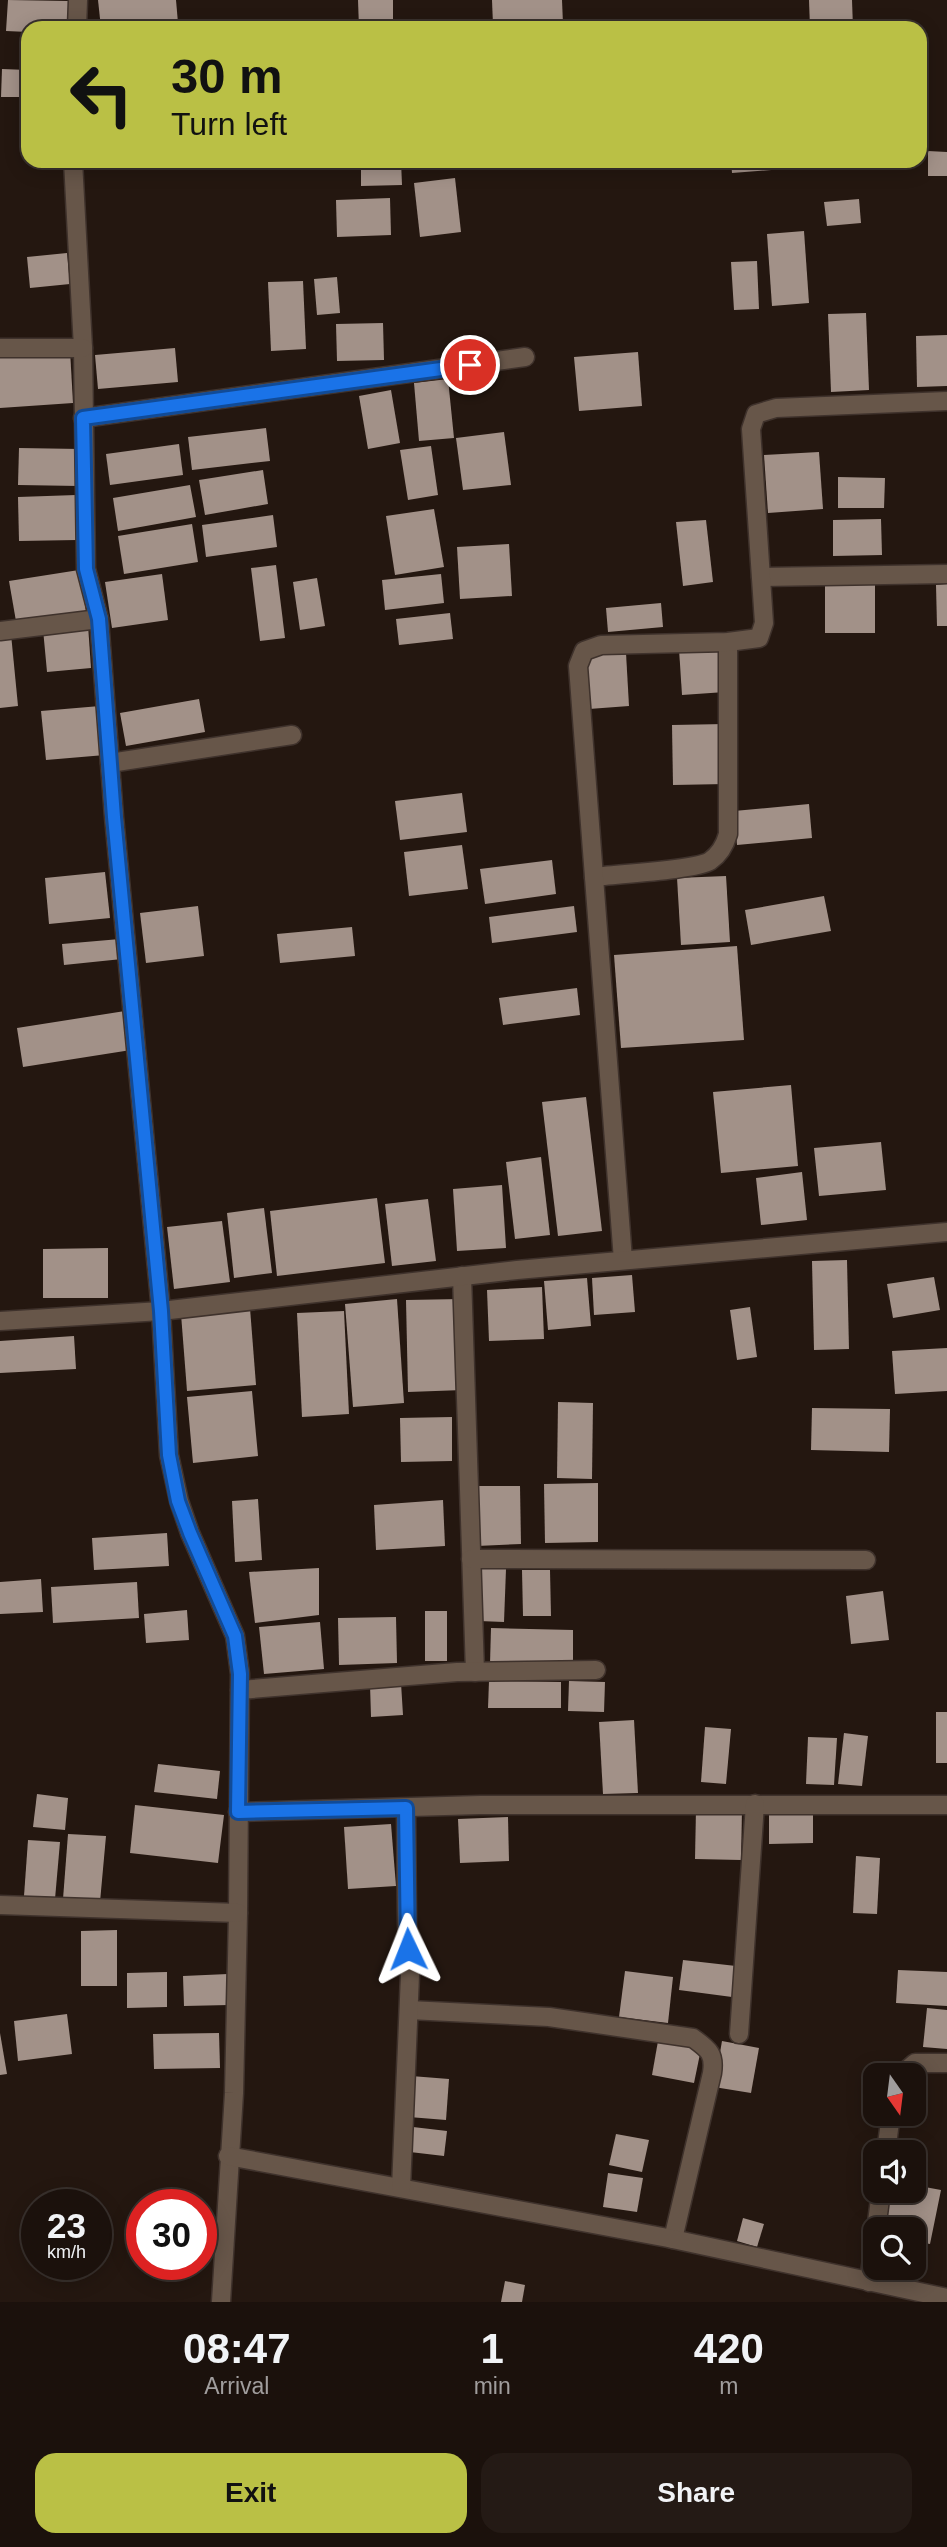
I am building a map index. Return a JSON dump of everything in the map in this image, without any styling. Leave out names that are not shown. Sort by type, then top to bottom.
[{"type":"street","points":[[77,21],[78,0]]},
{"type":"street","points":[[73,168],[83,348],[86,569],[99,619],[161,1311],[169,1455],[178,1501],[235,1636],[240,1674],[234,2093],[221,2302]]},
{"type":"street","points":[[0,348],[83,348]]},
{"type":"street","points":[[83,418],[525,357]]},
{"type":"street","points":[[623,1260],[578,666],[584,651],[601,645],[727,642],[759,638],[764,623],[751,429],[756,414],[776,408],[947,401]]},
{"type":"street","points":[[761,577],[947,574]]},
{"type":"street","points":[[0,631],[99,619]]},
{"type":"street","points":[[594,877],[692,866],[709,862],[724,848],[728,834],[727,642]]},
{"type":"street","points":[[110,763],[292,735]]},
{"type":"street","points":[[0,1321],[161,1311],[462,1276],[947,1232]]},
{"type":"street","points":[[462,1276],[475,1672]]},
{"type":"street","points":[[471,1559],[866,1560]]},
{"type":"street","points":[[240,1690],[475,1672],[596,1670]]},
{"type":"street","points":[[739,2034],[755,1804]]},
{"type":"street","points":[[238,1812],[480,1805],[947,1805]]},
{"type":"street","points":[[401,2188],[409,2010],[406,1808]]},
{"type":"street","points":[[0,1905],[238,1913]]},
{"type":"street","points":[[409,2010],[549,2017],[693,2038],[707,2048],[714,2061],[712,2073],[673,2239]]},
{"type":"street","points":[[926,2063],[947,2063]]},
{"type":"street","points":[[228,2156],[673,2239],[947,2298]]},
{"type":"building","points":[[8,0],[69,1],[68,21],[21,21],[21,32],[6,31]]},
{"type":"building","points":[[98,0],[176,0],[178,21],[100,21]]},
{"type":"building","points":[[358,0],[393,0],[393,21],[359,21]]},
{"type":"building","points":[[492,0],[562,0],[563,21],[493,21]]},
{"type":"building","points":[[809,0],[852,0],[853,21],[810,21]]},
{"type":"building","points":[[2,69],[21,70],[21,97],[1,97]]},
{"type":"building","points":[[928,151],[947,152],[947,176],[928,176]]},
{"type":"building","points":[[361,168],[401,168],[402,185],[361,186]]},
{"type":"building","points":[[732,168],[784,168],[784,169],[732,173]]},
{"type":"building","points":[[455,178],[461,232],[420,237],[414,183]]},
{"type":"building","points":[[390,198],[391,235],[337,237],[336,200]]},
{"type":"building","points":[[859,199],[861,223],[827,226],[824,202]]},
{"type":"building","points":[[804,231],[809,303],[772,306],[767,234]]},
{"type":"building","points":[[67,253],[70,284],[30,288],[27,257]]},
{"type":"building","points":[[757,261],[759,309],[734,310],[731,262]]},
{"type":"building","points":[[337,277],[340,313],[317,315],[314,279]]},
{"type":"building","points":[[303,281],[306,349],[271,351],[268,282]]},
{"type":"building","points":[[866,313],[869,390],[831,392],[828,314]]},
{"type":"building","points":[[383,323],[384,360],[337,361],[336,324]]},
{"type":"building","points":[[947,335],[947,386],[917,387],[916,336]]},
{"type":"building","points":[[175,348],[178,382],[98,389],[95,355]]},
{"type":"building","points":[[70,350],[73,403],[0,408],[0,355]]},
{"type":"building","points":[[638,352],[642,406],[579,411],[574,357]]},
{"type":"building","points":[[448,379],[454,438],[419,441],[414,383]]},
{"type":"building","points":[[391,390],[400,443],[368,449],[359,396]]},
{"type":"building","points":[[266,428],[270,461],[192,470],[188,437]]},
{"type":"building","points":[[504,432],[511,485],[463,490],[456,438]]},
{"type":"building","points":[[179,444],[183,475],[110,485],[106,454]]},
{"type":"building","points":[[431,446],[438,495],[408,500],[400,450]]},
{"type":"building","points":[[19,448],[80,449],[79,486],[18,485]]},
{"type":"building","points":[[819,452],[823,509],[768,513],[764,455]]},
{"type":"building","points":[[263,470],[268,504],[205,515],[199,480]]},
{"type":"building","points":[[838,477],[885,478],[884,508],[838,508]]},
{"type":"building","points":[[190,485],[196,517],[118,531],[113,498]]},
{"type":"building","points":[[76,495],[77,540],[19,541],[18,497]]},
{"type":"building","points":[[434,509],[444,567],[395,575],[386,516]]},
{"type":"building","points":[[273,515],[277,547],[206,557],[202,525]]},
{"type":"building","points":[[881,519],[882,555],[833,556],[833,520]]},
{"type":"building","points":[[706,520],[713,582],[683,586],[676,522]]},
{"type":"building","points":[[192,524],[198,562],[124,574],[118,536]]},
{"type":"building","points":[[509,544],[512,596],[460,599],[457,547]]},
{"type":"building","points":[[276,565],[285,638],[260,641],[251,568]]},
{"type":"building","points":[[79,570],[87,617],[17,627],[9,581]]},
{"type":"building","points":[[162,574],[168,620],[112,628],[105,582]]},
{"type":"building","points":[[441,574],[444,603],[385,610],[382,580]]},
{"type":"building","points":[[317,578],[325,626],[300,630],[293,582]]},
{"type":"building","points":[[825,584],[875,585],[875,633],[825,633]]},
{"type":"building","points":[[947,584],[947,626],[937,626],[936,585]]},
{"type":"building","points":[[661,603],[663,627],[608,632],[606,608]]},
{"type":"building","points":[[450,613],[453,639],[399,645],[396,619]]},
{"type":"building","points":[[88,625],[91,668],[47,672],[43,629]]},
{"type":"building","points":[[11,634],[18,706],[0,708],[0,636]]},
{"type":"building","points":[[723,646],[725,692],[682,695],[679,649]]},
{"type":"building","points":[[626,653],[629,706],[589,709],[585,656]]},
{"type":"building","points":[[199,699],[205,732],[126,746],[120,713]]},
{"type":"building","points":[[100,706],[105,755],[46,760],[41,711]]},
{"type":"building","points":[[725,724],[726,784],[673,785],[672,725]]},
{"type":"building","points":[[462,793],[467,832],[400,840],[395,801]]},
{"type":"building","points":[[809,804],[812,838],[737,845],[734,811]]},
{"type":"building","points":[[462,845],[468,889],[409,896],[404,852]]},
{"type":"building","points":[[552,860],[556,894],[485,904],[480,869]]},
{"type":"building","points":[[105,872],[110,918],[49,924],[45,878]]},
{"type":"building","points":[[726,876],[730,942],[681,945],[677,878]]},
{"type":"building","points":[[824,896],[831,931],[751,945],[745,910]]},
{"type":"building","points":[[198,906],[204,956],[146,963],[140,913]]},
{"type":"building","points":[[574,906],[577,932],[492,943],[489,917]]},
{"type":"building","points":[[352,927],[355,956],[280,963],[277,934]]},
{"type":"building","points":[[120,939],[122,959],[64,965],[62,944]]},
{"type":"building","points":[[737,946],[744,1040],[621,1048],[614,955]]},
{"type":"building","points":[[577,988],[580,1015],[503,1025],[499,998]]},
{"type":"building","points":[[125,1011],[131,1050],[23,1067],[17,1028]]},
{"type":"building","points":[[791,1085],[798,1166],[721,1173],[713,1092]]},
{"type":"building","points":[[586,1097],[602,1231],[558,1236],[542,1102]]},
{"type":"building","points":[[881,1142],[886,1190],[819,1196],[814,1148]]},
{"type":"building","points":[[541,1157],[550,1235],[515,1239],[506,1162]]},
{"type":"building","points":[[802,1172],[807,1220],[761,1225],[756,1178]]},
{"type":"building","points":[[502,1185],[506,1248],[457,1251],[453,1189]]},
{"type":"building","points":[[377,1198],[385,1263],[277,1276],[270,1211]]},
{"type":"building","points":[[428,1199],[436,1261],[392,1266],[385,1204]]},
{"type":"building","points":[[264,1208],[272,1273],[234,1278],[227,1213]]},
{"type":"building","points":[[222,1221],[230,1282],[174,1289],[167,1227]]},
{"type":"building","points":[[108,1248],[108,1298],[43,1298],[43,1249]]},
{"type":"building","points":[[847,1260],[849,1349],[814,1350],[812,1261]]},
{"type":"building","points":[[632,1275],[635,1312],[594,1315],[592,1278]]},
{"type":"building","points":[[934,1277],[940,1310],[893,1318],[887,1284]]},
{"type":"building","points":[[587,1278],[591,1326],[548,1330],[544,1281]]},
{"type":"building","points":[[542,1287],[544,1339],[489,1341],[487,1290]]},
{"type":"building","points":[[397,1299],[404,1403],[353,1407],[345,1304]]},
{"type":"building","points":[[461,1299],[463,1390],[408,1392],[406,1300]]},
{"type":"building","points":[[750,1307],[757,1357],[737,1360],[730,1310]]},
{"type":"building","points":[[250,1308],[256,1385],[187,1391],[181,1314]]},
{"type":"building","points":[[344,1311],[349,1414],[302,1417],[297,1313]]},
{"type":"building","points":[[74,1336],[76,1369],[0,1373],[0,1341]]},
{"type":"building","points":[[947,1348],[947,1391],[895,1394],[892,1351]]},
{"type":"building","points":[[252,1391],[258,1456],[193,1463],[187,1397]]},
{"type":"building","points":[[558,1402],[593,1403],[592,1479],[557,1478]]},
{"type":"building","points":[[812,1408],[890,1409],[889,1452],[811,1450]]},
{"type":"building","points":[[452,1417],[452,1461],[401,1462],[400,1418]]},
{"type":"building","points":[[598,1483],[598,1542],[545,1543],[544,1484]]},
{"type":"building","points":[[475,1486],[520,1486],[521,1544],[477,1546]]},
{"type":"building","points":[[258,1499],[262,1560],[235,1562],[232,1501]]},
{"type":"building","points":[[443,1500],[445,1546],[376,1550],[374,1505]]},
{"type":"building","points":[[167,1533],[169,1566],[94,1570],[92,1538]]},
{"type":"building","points":[[319,1568],[319,1615],[255,1623],[249,1572]]},
{"type":"building","points":[[480,1569],[506,1569],[504,1622],[479,1621]]},
{"type":"building","points":[[522,1570],[550,1570],[551,1616],[523,1616]]},
{"type":"building","points":[[41,1579],[43,1612],[0,1614],[0,1582]]},
{"type":"building","points":[[137,1582],[139,1618],[53,1623],[51,1587]]},
{"type":"building","points":[[883,1591],[889,1640],[851,1644],[846,1596]]},
{"type":"building","points":[[187,1610],[189,1640],[146,1643],[144,1614]]},
{"type":"building","points":[[425,1611],[447,1611],[447,1661],[425,1661]]},
{"type":"building","points":[[396,1617],[397,1663],[339,1665],[338,1618]]},
{"type":"building","points":[[320,1622],[324,1669],[264,1674],[259,1627]]},
{"type":"building","points":[[491,1628],[573,1630],[573,1666],[490,1664]]},
{"type":"building","points":[[489,1681],[561,1682],[561,1708],[488,1708]]},
{"type":"building","points":[[569,1681],[605,1682],[604,1712],[568,1711]]},
{"type":"building","points":[[401,1683],[403,1715],[371,1717],[370,1684]]},
{"type":"building","points":[[936,1712],[947,1712],[947,1763],[936,1763]]},
{"type":"building","points":[[634,1720],[638,1793],[603,1794],[599,1722]]},
{"type":"building","points":[[705,1727],[731,1729],[726,1784],[701,1782]]},
{"type":"building","points":[[844,1733],[868,1736],[862,1786],[838,1784]]},
{"type":"building","points":[[808,1737],[837,1738],[834,1785],[806,1784]]},
{"type":"building","points":[[158,1764],[220,1771],[217,1799],[154,1792]]},
{"type":"building","points":[[37,1794],[68,1798],[65,1830],[33,1827]]},
{"type":"building","points":[[135,1805],[224,1815],[218,1863],[130,1853]]},
{"type":"building","points":[[696,1809],[742,1810],[741,1860],[695,1859]]},
{"type":"building","points":[[813,1812],[813,1843],[769,1844],[769,1813]]},
{"type":"building","points":[[508,1817],[509,1861],[460,1863],[458,1819]]},
{"type":"building","points":[[391,1824],[396,1886],[348,1889],[344,1827]]},
{"type":"building","points":[[68,1834],[106,1836],[100,1902],[63,1899]]},
{"type":"building","points":[[28,1840],[60,1842],[55,1899],[24,1896]]},
{"type":"building","points":[[856,1856],[880,1858],[877,1914],[853,1913]]},
{"type":"building","points":[[117,1930],[117,1986],[81,1986],[81,1931]]},
{"type":"building","points":[[683,1960],[736,1966],[732,1997],[679,1990]]},
{"type":"building","points":[[898,1970],[947,1972],[947,2006],[896,2003]]},
{"type":"building","points":[[625,1971],[673,1977],[668,2023],[619,2017]]},
{"type":"building","points":[[167,1972],[167,2007],[127,2008],[127,1973]]},
{"type":"building","points":[[228,1974],[229,2005],[184,2006],[183,1976]]},
{"type":"building","points":[[927,2008],[947,2010],[947,2049],[923,2047]]},
{"type":"building","points":[[67,2014],[72,2054],[18,2061],[14,2021]]},
{"type":"building","points":[[0,2033],[7,2074],[0,2075]]},
{"type":"building","points":[[219,2033],[220,2068],[154,2069],[153,2034]]},
{"type":"building","points":[[658,2041],[701,2049],[694,2083],[652,2075]]},
{"type":"building","points":[[722,2041],[759,2048],[751,2093],[714,2087]]},
{"type":"building","points":[[411,2076],[449,2079],[446,2120],[409,2117]]},
{"type":"building","points":[[413,2127],[447,2131],[444,2156],[410,2152]]},
{"type":"building","points":[[616,2134],[649,2140],[642,2172],[609,2165]]},
{"type":"building","points":[[608,2173],[643,2178],[637,2212],[603,2207]]},
{"type":"building","points":[[926,2187],[941,2190],[930,2244],[926,2243],[926,2217],[882,2217],[885,2203],[926,2203]]},
{"type":"building","points":[[743,2218],[764,2224],[757,2247],[737,2241]]},
{"type":"building","points":[[505,2281],[525,2285],[522,2302],[501,2302]]},
{"type":"route","points":[[408,1949],[406,1808],[238,1812],[240,1674],[235,1636],[178,1501],[169,1455],[161,1311],[114,817],[99,619],[86,569],[83,418],[470,365]]}]
